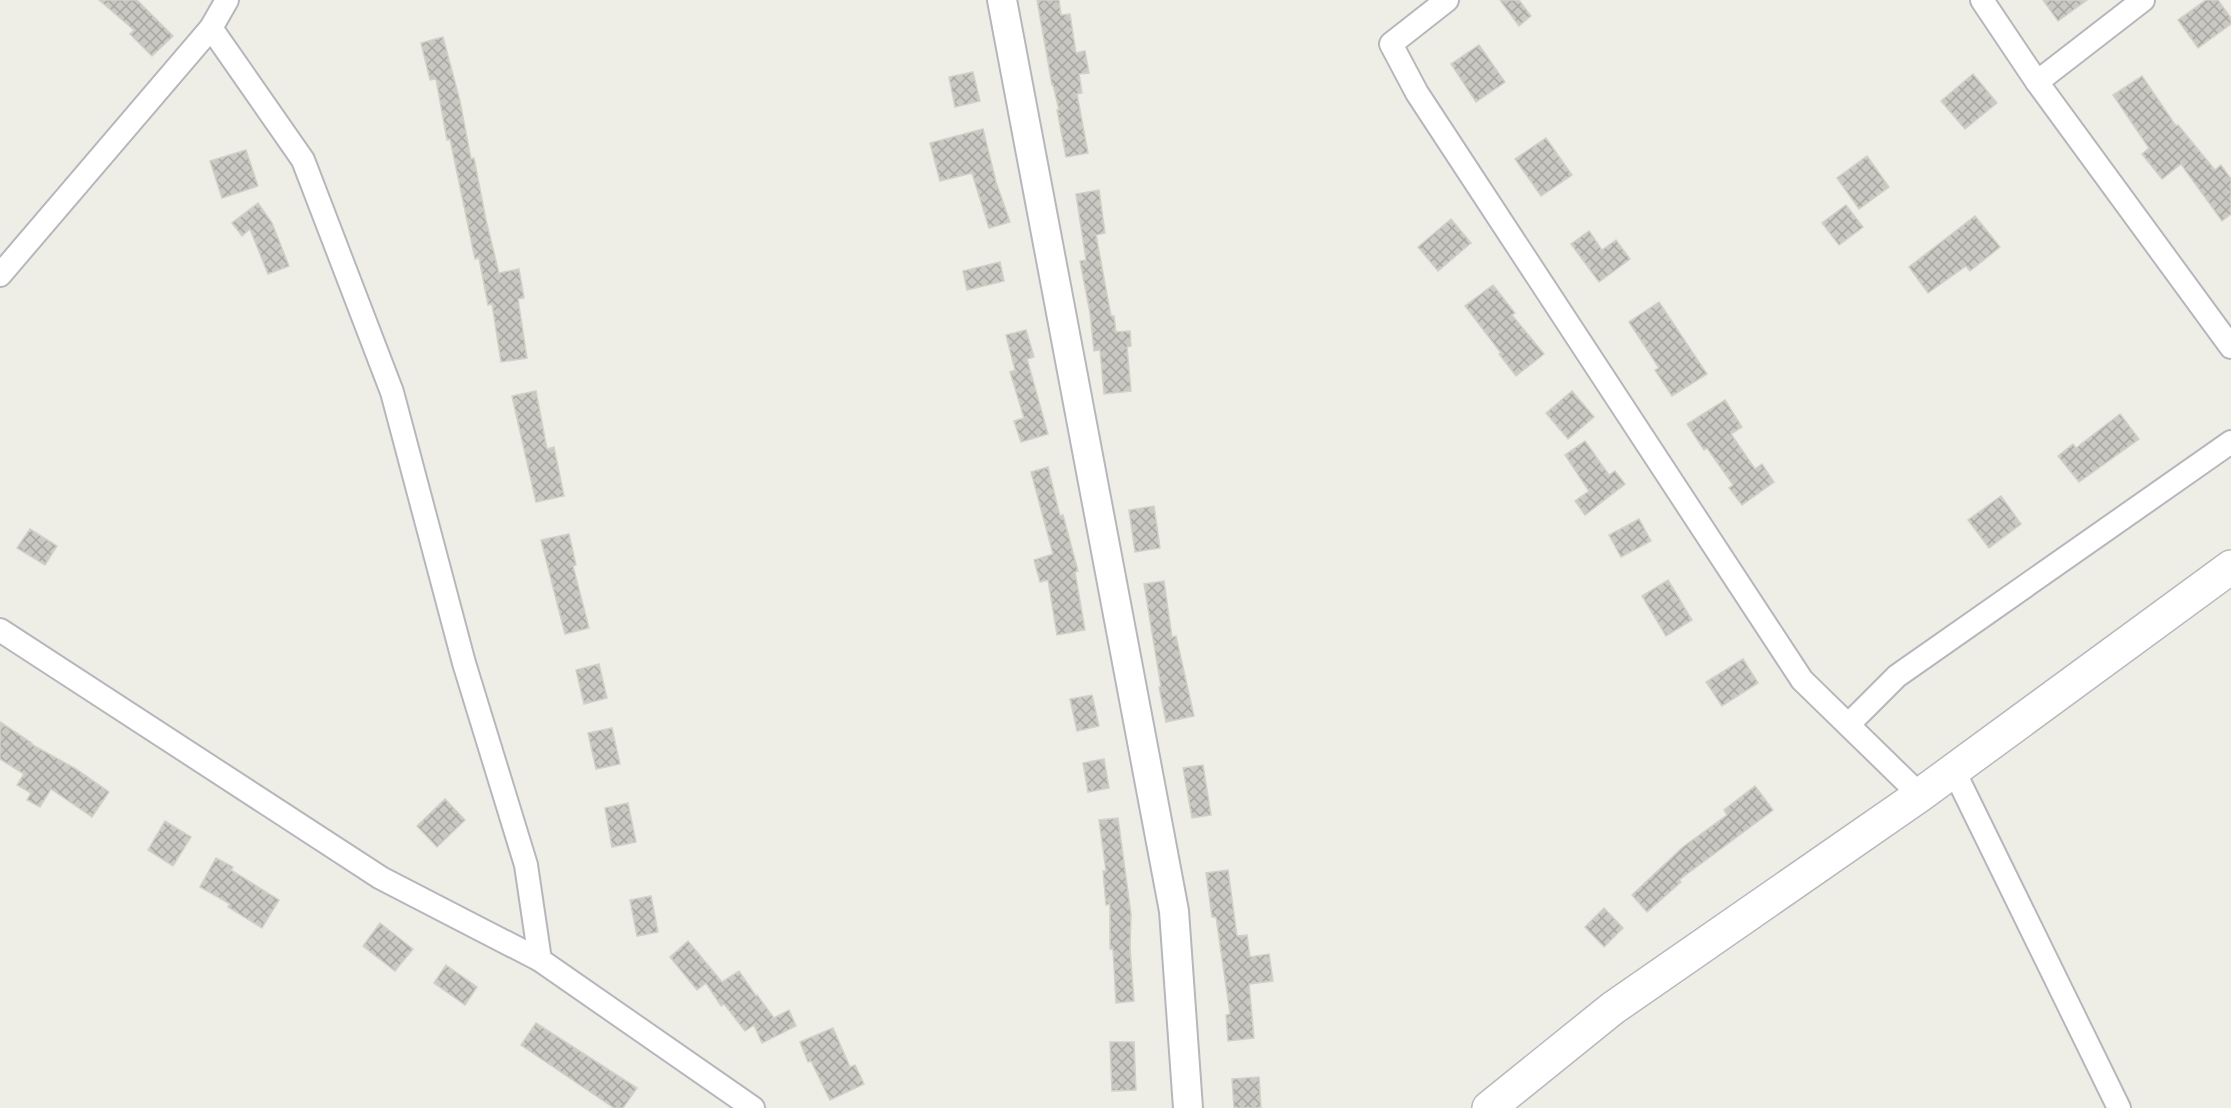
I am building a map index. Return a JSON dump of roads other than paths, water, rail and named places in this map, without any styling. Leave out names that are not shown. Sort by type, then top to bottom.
[{"type":"main road","points":[[1489,1108],[1612,1008],[1954,771],[2231,567]]},
{"type":"street","points":[[0,275],[212,28],[227,0]]},
{"type":"street","points":[[1002,0],[1174,911],[1188,1108]]},
{"type":"street","points":[[1447,0],[1391,44],[1417,93],[1802,680],[1920,795]]},
{"type":"street","points":[[1982,0],[2037,82],[2231,347]]},
{"type":"street","points":[[2037,82],[2144,0]]},
{"type":"street","points":[[212,28],[303,160],[392,392],[464,663],[526,865],[540,960]]},
{"type":"street","points":[[1849,724],[1897,676],[2231,442]]},
{"type":"street","points":[[0,630],[381,879],[540,960],[753,1108]]},
{"type":"street","points":[[1954,771],[2119,1108]]}]
